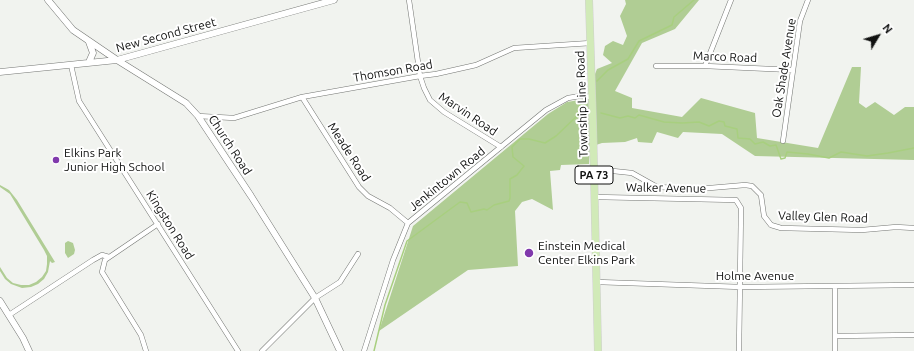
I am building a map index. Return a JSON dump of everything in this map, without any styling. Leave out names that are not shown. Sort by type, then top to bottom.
[{"type":"main road","name":"Township Line Road","points":[[588,0],[591,43],[598,351]]},
{"type":"street","name":"Church Road","points":[[48,0],[73,30],[117,60],[186,102],[198,116],[251,196],[315,298],[340,351]]},
{"type":"street","name":"New Second Street","points":[[0,72],[117,60],[334,0]]},
{"type":"street","name":"Marvin Road","points":[[409,0],[420,76],[430,100],[444,112],[501,147]]},
{"type":"street","points":[[705,66],[731,0]]},
{"type":"street","name":"Oak Shade Avenue","points":[[783,141],[800,21],[808,0]]},
{"type":"street","points":[[88,40],[93,53],[89,62]]},
{"type":"street","name":"Thomson Road","points":[[198,116],[234,118],[302,97],[436,74],[476,65],[514,48],[591,43]]},
{"type":"street","name":"Kingston Road","points":[[71,65],[79,101],[238,351]]},
{"type":"street","name":"Marco Road","points":[[656,66],[705,66],[793,70]]},
{"type":"street","name":"Jenkintown Road","points":[[364,351],[393,260],[408,223],[546,110],[568,98],[580,96],[592,97]]},
{"type":"street","name":"Meade Road","points":[[302,97],[359,187],[368,196],[390,208],[408,223]]},
{"type":"street","name":"Valley Glen Road","points":[[594,169],[632,173],[657,187],[698,188],[745,185],[752,186],[761,195],[764,216],[770,225],[781,228],[862,230],[896,226],[914,228]]},
{"type":"street","name":"Walker Avenue","points":[[595,197],[736,200],[741,208],[741,287]]},
{"type":"street","points":[[146,351],[141,335],[102,272],[104,260],[158,224]]},
{"type":"street","points":[[262,351],[315,298],[340,282],[358,254]]},
{"type":"street","points":[[9,315],[93,260],[102,255],[109,257]]},
{"type":"street","name":"Holme Avenue","points":[[597,282],[741,287],[914,285]]},
{"type":"street","points":[[835,286],[835,351]]},
{"type":"street","points":[[739,351],[741,287]]},
{"type":"street","points":[[0,301],[29,351]]},
{"type":"street","points":[[835,336],[914,335]]},
{"type":"green space","points":[[625,0],[699,0],[675,29],[642,43],[615,91],[632,98],[632,108],[682,117],[701,98],[755,113],[757,138],[818,148],[852,67],[861,67],[859,103],[866,108],[875,102],[894,115],[905,107],[914,107],[914,160],[755,156],[722,134],[683,132],[678,138],[657,132],[652,143],[638,142],[637,138],[625,142],[602,143],[590,147],[589,164],[561,165],[560,170],[550,171],[553,210],[532,199],[522,202],[515,211],[518,266],[468,270],[379,331],[413,226],[548,114],[567,102],[585,99],[597,69],[612,63],[603,55],[605,46],[613,41],[623,45],[627,36],[620,16],[626,4]]},
{"type":"green space","points":[[0,185],[9,190],[17,200],[55,262],[52,263],[50,261],[48,272],[44,279],[31,287],[22,288],[11,284],[5,279],[0,271],[0,267],[7,278],[13,283],[29,285],[36,282],[46,271],[47,256],[10,194],[0,187]]},
{"type":"green space","points":[[68,241],[73,243],[75,250],[74,254],[68,258],[65,253],[65,243]]},
{"type":"waterway","points":[[597,81],[608,70],[628,59],[639,41],[672,25],[674,17],[694,0]]},
{"type":"waterway","points":[[374,351],[385,305],[407,241],[460,202],[467,203],[471,212],[484,209],[487,210],[494,205],[509,201],[510,179],[517,175],[524,166],[513,157],[512,147],[520,139],[529,139],[545,143],[556,136],[577,116],[581,101]]},
{"type":"waterway","points":[[601,113],[620,118],[628,116],[635,118],[639,115],[664,122],[699,122],[709,126],[719,121],[724,122],[725,126],[737,129],[738,138],[750,139],[755,144],[763,142],[770,146],[776,145],[781,159],[785,158],[787,152],[829,158],[841,152],[867,156],[914,148]]},
{"type":"waterway","points":[[577,116],[585,115]]},
{"type":"place","name":"Elkins Park Junior High School","points":[[56,160]]},
{"type":"place","name":"Einstein Medical Center Elkins Park","points":[[529,253]]}]
